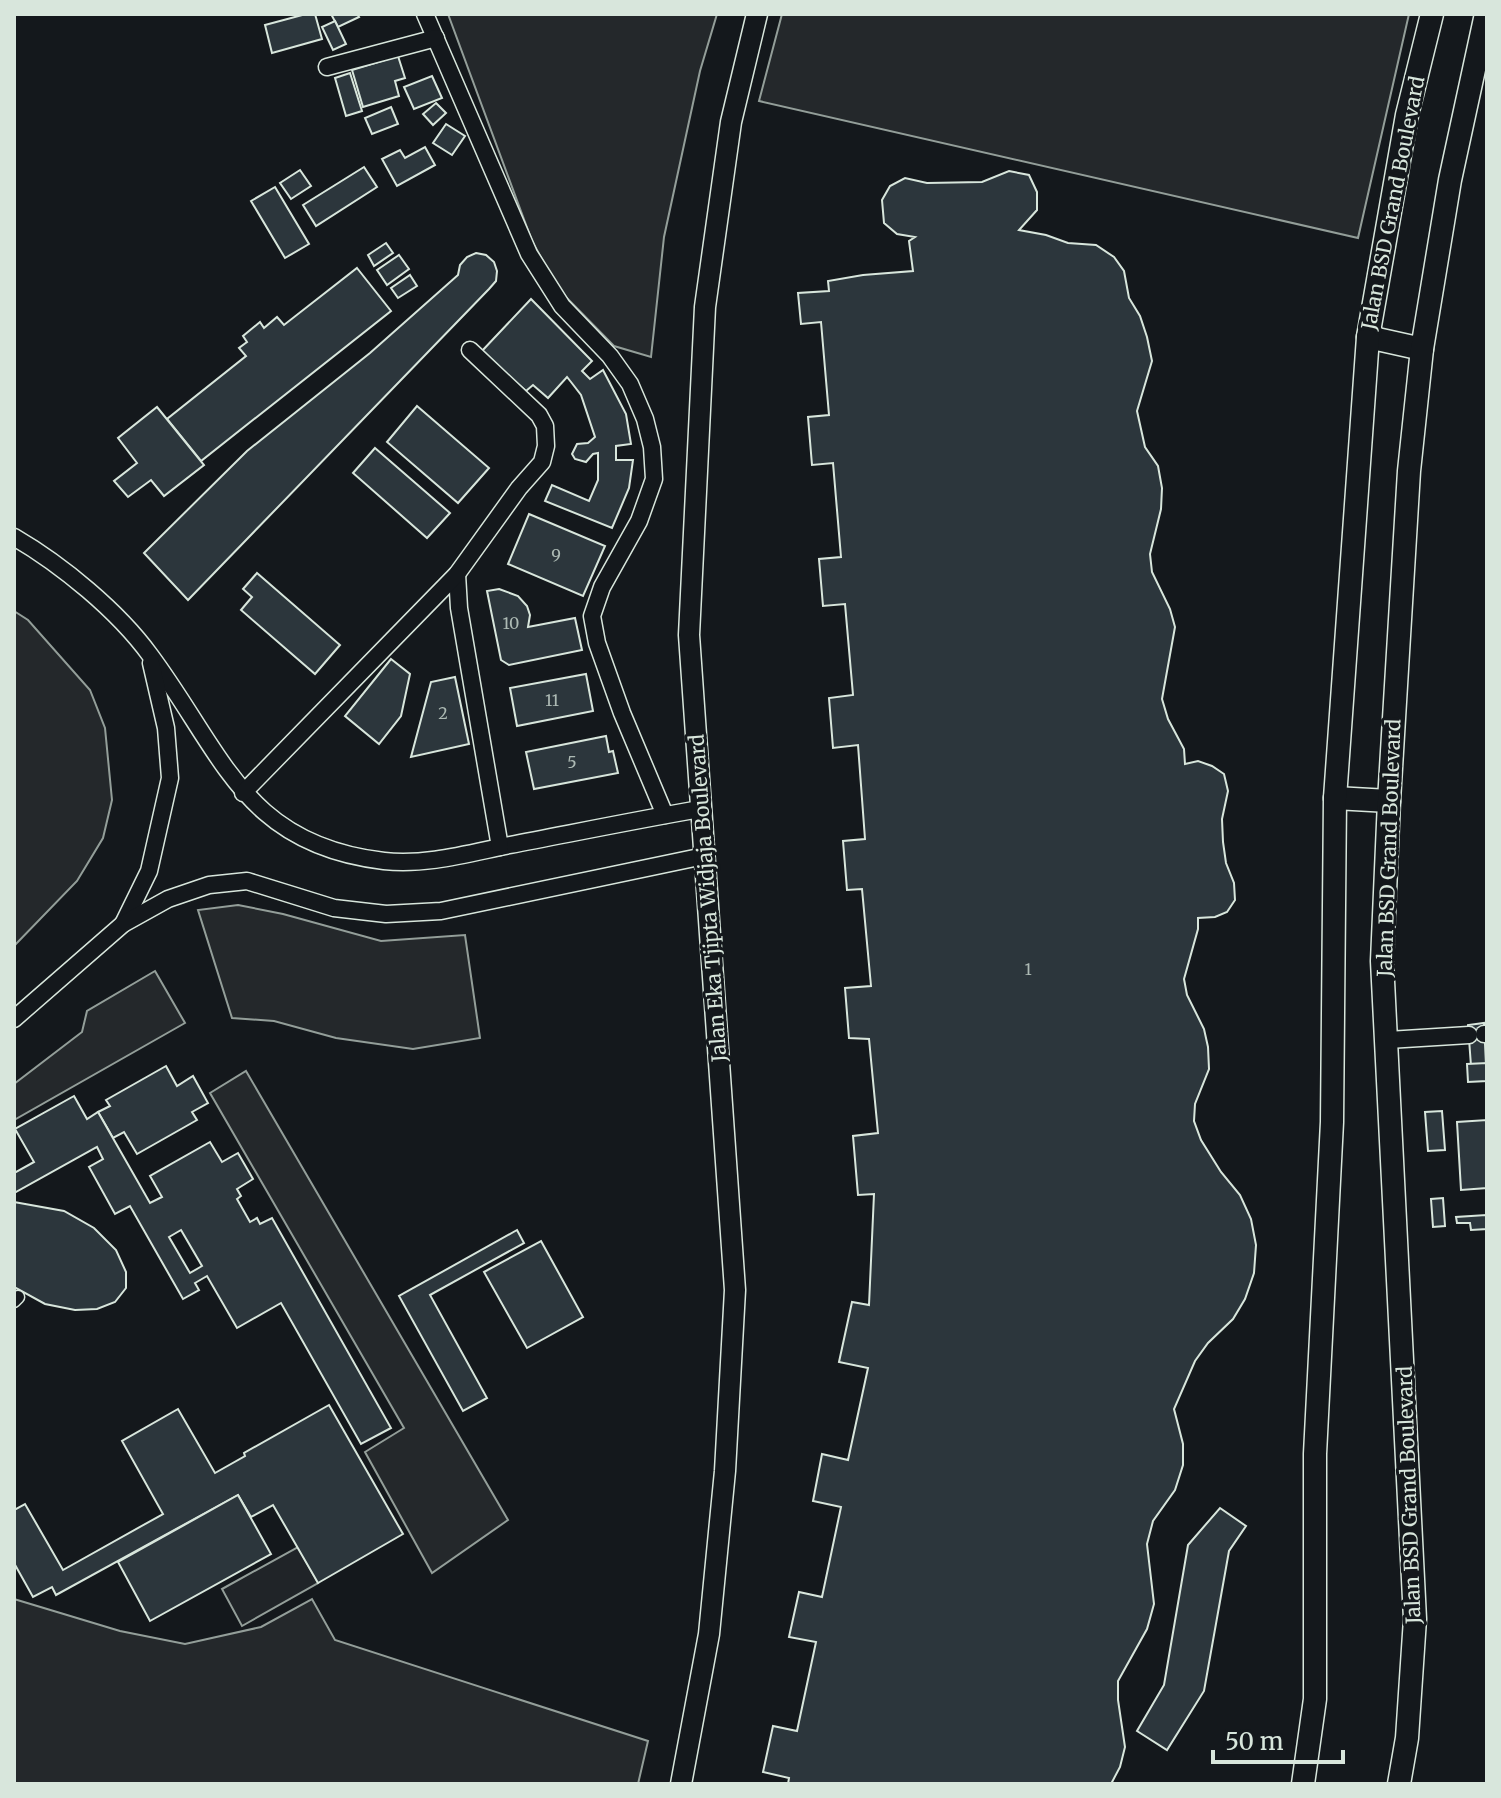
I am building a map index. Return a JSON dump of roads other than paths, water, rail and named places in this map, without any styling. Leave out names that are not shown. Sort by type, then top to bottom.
[{"type":"main road","name":"Jalan BSD Grand Boulevard","points":[[1303,1784],[1315,1699],[1315,1454],[1332,1122],[1335,798],[1368,337],[1407,115],[1432,14]]},
{"type":"main road","name":"Jalan BSD Grand Boulevard","points":[[1399,1784],[1407,1738],[1415,1619],[1382,961],[1389,801],[1409,471],[1422,349],[1450,180],[1486,14]]},
{"type":"main road","points":[[1368,337],[1422,349]]},
{"type":"main road","points":[[1335,798],[1389,801]]},
{"type":"street","points":[[425,14],[529,254],[562,306],[610,356],[645,419],[652,447],[654,479],[639,521],[602,587],[592,616],[597,643],[622,713],[665,815]]},
{"type":"street","name":"Jalan Eka Tjipta Widjaja Boulevard","points":[[681,1784],[709,1634],[725,1471],[735,1290],[689,635],[705,307],[731,122],[757,14]]},
{"type":"street","points":[[327,67],[436,38]]},
{"type":"street","points":[[243,793],[457,574],[519,488],[542,462],[546,446],[545,426],[539,415],[470,350]]},
{"type":"street","points":[[14,537],[35,549],[91,594],[149,653],[243,793],[266,816],[303,838],[339,852],[386,861],[434,860],[700,809]]},
{"type":"street","points":[[457,574],[459,608],[500,847]]},
{"type":"street","points":[[123,924],[149,871],[170,778],[166,728],[149,653]]},
{"type":"street","points":[[14,1019],[123,924],[168,899],[222,884],[247,881],[334,908],[386,914],[427,912],[704,856]]},
{"type":"street","points":[[1388,1040],[1480,1035]]}]
